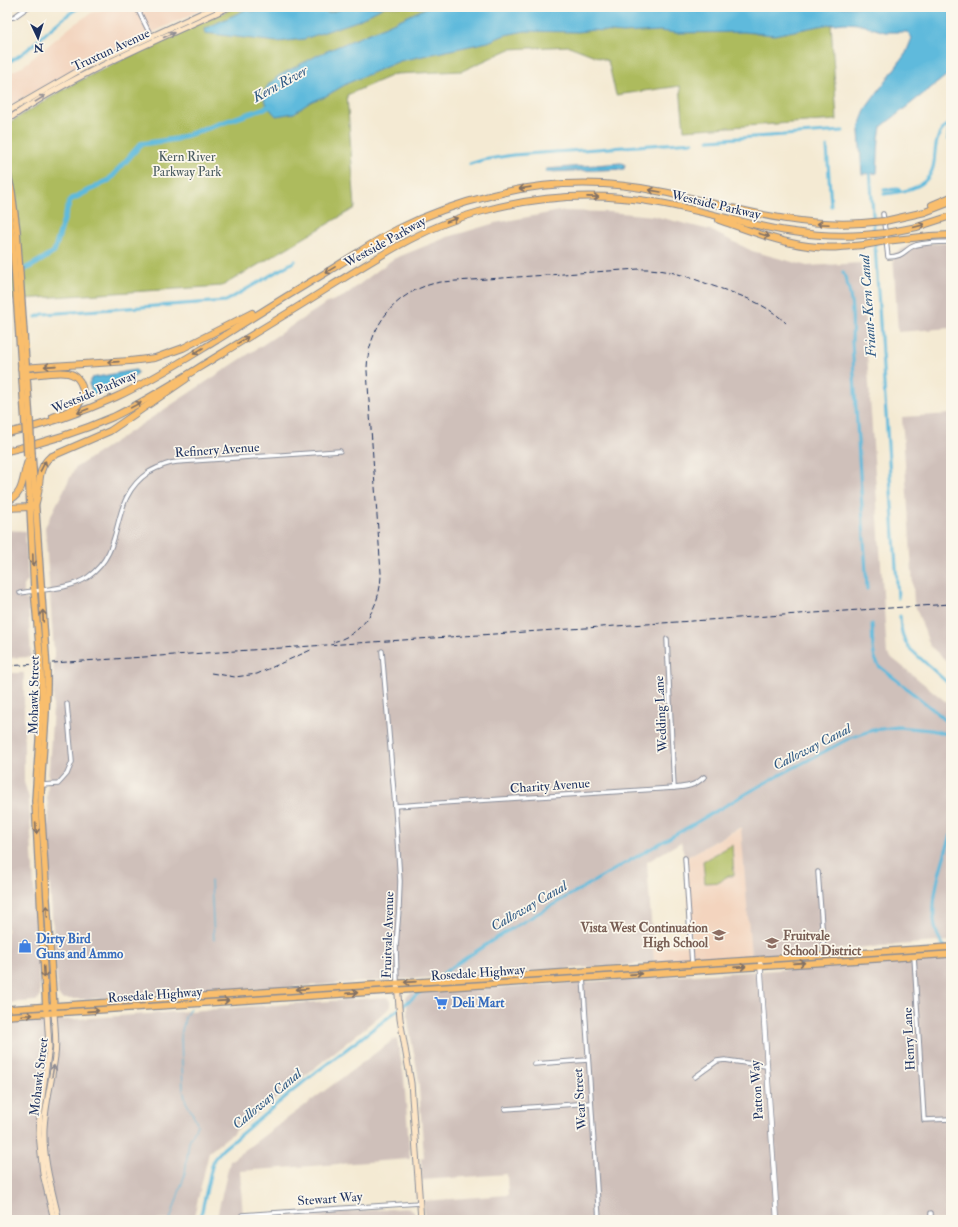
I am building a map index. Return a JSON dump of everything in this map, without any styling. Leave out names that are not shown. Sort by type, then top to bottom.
[{"type":"highway","name":"Westside Parkway","points":[[7,432],[63,418],[98,405],[126,392],[176,365],[375,242],[418,220],[467,202],[510,190],[570,184],[617,185],[661,192],[798,222],[830,224],[862,223],[903,218],[925,212],[951,202]]},
{"type":"highway","name":"Westside Parkway","points":[[7,450],[51,439],[95,424],[140,402],[209,361],[389,249],[436,226],[462,217],[517,203],[541,199],[584,197],[626,198],[655,202],[769,229],[800,234],[830,236],[886,233],[951,216]]},
{"type":"highway","points":[[903,218],[907,213],[939,203],[951,197]]},
{"type":"highway","points":[[687,210],[786,242],[809,246],[831,248],[930,236],[951,235]]},
{"type":"highway","points":[[24,368],[130,361],[161,356],[188,346],[291,294]]},
{"type":"highway","points":[[7,508],[33,505],[38,495],[41,470],[44,463],[50,457],[98,437],[118,426],[170,391],[209,361]]},
{"type":"highway","points":[[7,432],[57,416],[75,407],[81,400],[83,392],[82,385],[78,379],[71,374],[65,373],[24,376]]},
{"type":"highway","points":[[7,455],[56,441],[95,424]]},
{"type":"highway","points":[[7,501],[15,497],[20,489],[29,457]]},
{"type":"main road","name":"Truxtun Avenue","points":[[7,112],[65,78],[151,36],[216,7]]},
{"type":"main road","name":"Truxtun Avenue","points":[[7,120],[68,83],[229,7]]},
{"type":"main road","points":[[140,48],[150,40],[151,36]]},
{"type":"main road","name":"Mohawk Street","points":[[7,170],[12,192],[17,231],[19,297],[29,457],[42,590],[43,656],[46,708],[41,805],[55,1050],[45,1115],[44,1138],[48,1174],[59,1220]]},
{"type":"main road","name":"Mohawk Street","points":[[7,199],[19,297]]},
{"type":"main road","name":"Mohawk Street","points":[[33,505],[34,590],[43,656]]},
{"type":"main road","name":"Mohawk Street","points":[[44,672],[35,801],[48,1052],[40,1112],[39,1134],[43,1174],[54,1220]]},
{"type":"main road","points":[[38,870],[42,878],[42,894],[46,894]]},
{"type":"main road","name":"Rosedale Highway","points":[[7,1009],[725,962],[760,963],[914,956],[940,951],[950,947]]},
{"type":"main road","points":[[877,958],[883,955],[909,953],[914,949]]},
{"type":"main road","name":"Rosedale Highway","points":[[7,1016],[654,973],[760,963],[824,955],[914,949],[940,951],[951,954]]},
{"type":"main road","points":[[689,970],[698,967],[721,965],[725,962]]},
{"type":"main road","points":[[654,973],[661,969],[688,968],[692,964]]},
{"type":"main road","points":[[583,977],[587,974],[616,972],[626,968]]},
{"type":"main road","points":[[538,980],[543,977],[577,975],[580,974],[579,971]]},
{"type":"main road","name":"Fruitvale Avenue","points":[[397,983],[398,1003],[411,1083],[421,1220]]},
{"type":"street","points":[[7,18],[14,17],[28,7]]},
{"type":"street","points":[[137,8],[151,36]]},
{"type":"street","points":[[883,214],[888,257],[903,254],[916,245],[951,242]]},
{"type":"street","name":"Refinery Avenue","points":[[20,593],[67,586],[87,578],[96,571],[105,561],[110,552],[115,540],[122,508],[130,490],[144,476],[161,466],[177,462],[340,451]]},
{"type":"street","name":"Wedding Lane","points":[[667,639],[674,788]]},
{"type":"street","name":"Fruitvale Avenue","points":[[382,651],[400,881],[396,946],[397,983]]},
{"type":"street","points":[[41,785],[58,784],[67,774],[72,762],[67,704]]},
{"type":"street","name":"Charity Avenue","points":[[395,806],[674,788],[691,786],[704,777]]},
{"type":"street","points":[[685,858],[692,964]]},
{"type":"street","points":[[818,872],[824,955]]},
{"type":"street","name":"Henry Lane","points":[[914,956],[924,1120],[951,1119]]},
{"type":"street","name":"Patton Way","points":[[760,963],[777,1220]]},
{"type":"street","name":"Wear Street","points":[[583,977],[599,1220]]},
{"type":"street","points":[[534,1064],[588,1060]]},
{"type":"street","points":[[696,1077],[717,1061],[734,1060],[766,1066]]},
{"type":"street","points":[[505,1109],[591,1103]]},
{"type":"street","name":"Stewart Way","points":[[242,1215],[420,1203]]},
{"type":"street","points":[[931,1213],[932,1220]]},
{"type":"shaded area","points":[[109,7],[208,7],[83,65],[7,107],[7,74],[22,67],[73,25],[91,13]]},
{"type":"shaded area","points":[[560,211],[609,212],[654,216],[710,230],[752,251],[807,266],[861,263],[887,654],[951,706],[951,941],[751,956],[741,827],[685,858],[681,842],[647,862],[654,963],[227,991],[62,999],[58,995],[46,835],[49,818],[47,797],[53,707],[54,652],[45,527],[75,468],[325,304],[344,296],[393,259],[448,237],[495,223]]},
{"type":"shaded area","points":[[951,243],[951,328],[898,332],[893,254],[912,244]]},
{"type":"shaded area","points":[[951,414],[951,665],[930,646],[914,602],[902,417]]},
{"type":"shaded area","points":[[7,530],[25,531],[28,580],[24,586],[24,598],[28,601],[31,657],[7,658]]},
{"type":"shaded area","points":[[7,673],[24,673],[24,782],[29,798],[40,997],[36,1001],[7,1003]]},
{"type":"shaded area","points":[[742,827],[751,956],[654,963],[653,948],[692,945],[685,858]]},
{"type":"shaded area","points":[[951,959],[951,1220],[425,1220],[423,1201],[508,1195],[507,1174],[422,1180],[421,1158],[424,1157],[418,1074],[409,1028],[406,997],[411,993]]},
{"type":"shaded area","points":[[387,997],[390,1001],[391,1007],[209,1152],[193,1220],[7,1220],[7,1024]]},
{"type":"shaded area","points":[[397,1039],[404,1077],[410,1159],[240,1171],[243,1218],[409,1208],[414,1212],[415,1220],[216,1220],[230,1161],[393,1040]]},
{"type":"green space","name":"Kern River Parkway Park","points":[[236,7],[830,7],[837,120],[684,130],[680,86],[616,95],[608,61],[569,46],[510,49],[462,71],[395,74],[347,95],[355,208],[222,286],[7,300],[7,124],[73,84],[167,38]]},
{"type":"green space","points":[[732,845],[734,876],[727,876],[720,882],[705,883],[703,861]]},
{"type":"water","points":[[265,7],[322,7],[322,9],[328,13],[344,7],[384,7],[357,21],[304,39],[277,42],[205,33],[204,29],[247,9],[251,11],[263,11]]},
{"type":"water","points":[[428,7],[951,7],[951,72],[881,127],[877,173],[862,174],[859,131],[861,121],[866,108],[906,53],[912,38],[908,32],[885,32],[859,24],[845,23],[824,25],[774,35],[744,32],[676,33],[660,31],[622,33],[593,30],[578,32],[525,31],[505,35],[488,42],[400,61],[348,83],[326,96],[312,101],[294,113],[276,116],[268,107],[262,94],[269,84],[280,75],[320,54]]},
{"type":"water","points":[[621,163],[625,164],[624,169],[546,172],[545,170],[547,169]]},
{"type":"water","points":[[135,370],[138,373],[123,383],[104,392],[93,394],[89,384],[92,378]]},
{"type":"waterway","points":[[7,63],[17,57],[61,20],[80,7]]},
{"type":"waterway","name":"Kern River","points":[[7,279],[54,252],[70,200],[109,180],[141,144],[176,139],[273,104]]},
{"type":"waterway","points":[[884,194],[908,190],[916,187],[928,178],[932,171],[938,138],[951,121]]},
{"type":"waterway","points":[[948,139],[949,123]]},
{"type":"waterway","points":[[709,140],[843,131]]},
{"type":"waterway","points":[[470,164],[483,160],[513,155],[693,142]]},
{"type":"waterway","points":[[827,147],[831,206]]},
{"type":"waterway","name":"Friant-Kern Canal","points":[[870,169],[898,598]]},
{"type":"waterway","points":[[884,190],[898,189],[901,191]]},
{"type":"waterway","points":[[36,317],[43,314],[226,301],[295,261]]},
{"type":"waterway","points":[[843,272],[849,289],[852,307],[852,342],[867,589]]},
{"type":"waterway","name":"Friant-Kern Canal","points":[[900,616],[902,633],[909,648],[951,686]]},
{"type":"waterway","points":[[872,624],[874,652],[876,662],[879,666],[941,716],[951,728]]},
{"type":"waterway","name":"Calloway Canal","points":[[200,1220],[214,1159],[223,1149],[306,1080],[449,969],[504,933],[763,784],[850,738],[873,730],[898,727],[931,730],[951,735]]},
{"type":"waterway","name":"Calloway Canal","points":[[951,835],[943,858],[934,899],[935,925],[938,936],[951,954]]},
{"type":"waterway","points":[[211,881],[214,940]]},
{"type":"waterway","points":[[170,1220],[185,1174],[189,1141],[197,1125],[196,1120],[186,1102],[183,1089],[181,1035],[185,1017],[190,1008]]},
{"type":"railway","points":[[333,642],[344,638],[362,625],[369,616],[378,596],[381,573],[367,371],[368,355],[372,339],[379,325],[398,301],[425,286],[441,282],[649,269],[695,279],[742,296],[770,310],[786,323]]},
{"type":"railway","points":[[7,666],[951,604]]},
{"type":"railway","points":[[211,673],[235,677],[257,674],[313,649]]},
{"type":"place","name":"Vista West Continuation High School","points":[[719,935]]},
{"type":"place","name":"Fruitvale School District","points":[[772,943]]},
{"type":"place","name":"Dirty Bird Guns and Ammo","points":[[25,946]]},
{"type":"place","name":"Deli Mart","points":[[441,1003]]}]
